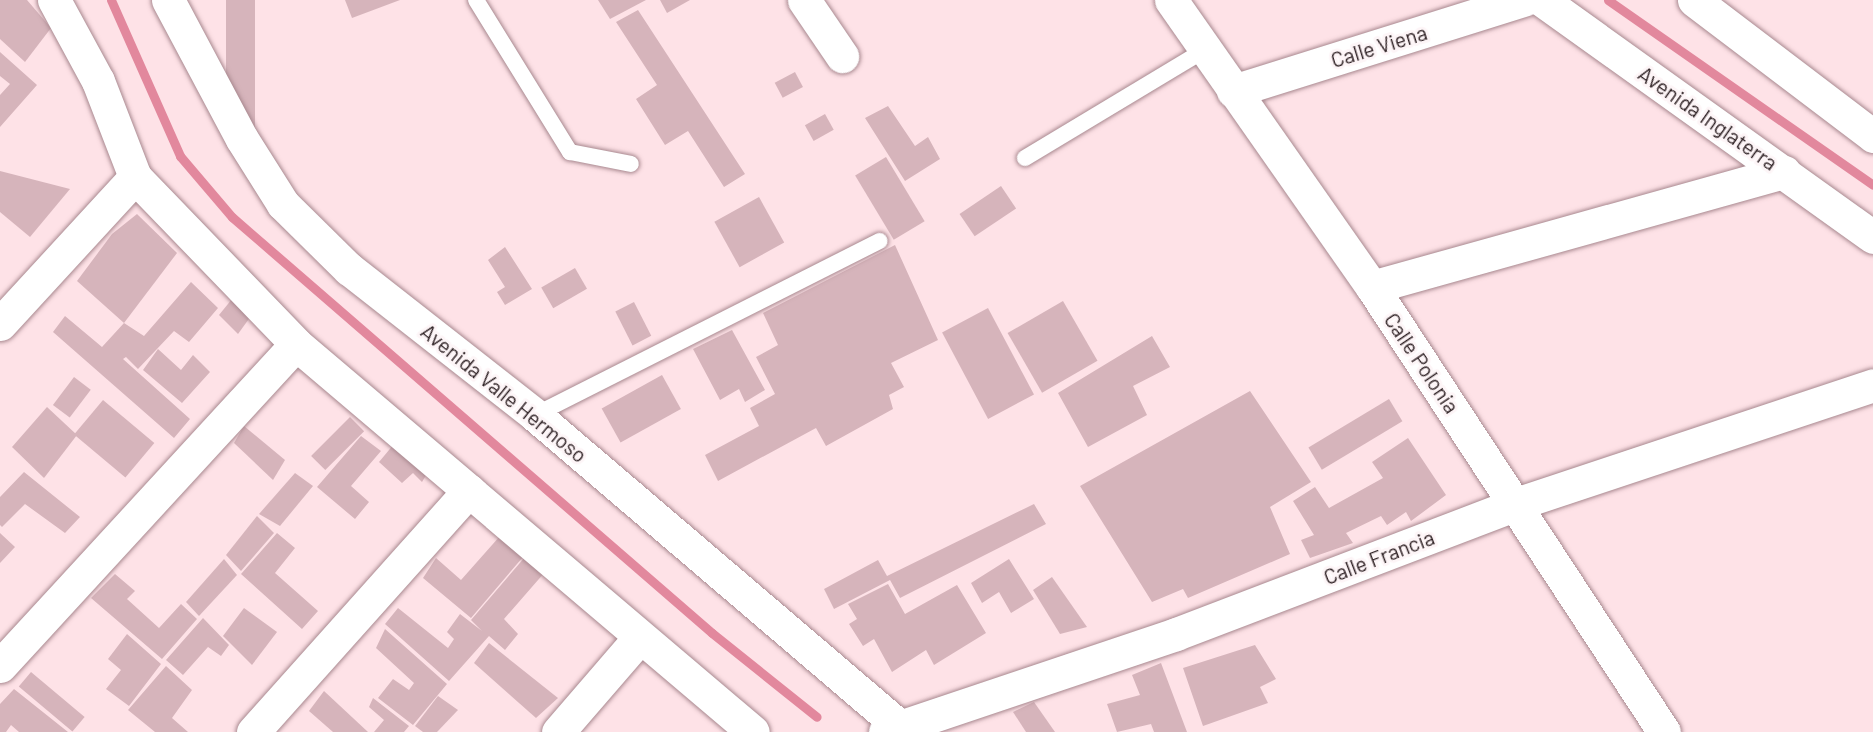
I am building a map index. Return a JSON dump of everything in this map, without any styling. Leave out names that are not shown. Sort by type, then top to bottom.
[{"type":"street","points":[[54,0],[98,81],[135,177],[296,344],[639,638],[753,732]]},
{"type":"street","name":"Avenida Valle Hermoso","points":[[168,0],[242,139],[284,204],[349,269],[535,415],[897,730]]},
{"type":"street","points":[[804,0],[842,56]]},
{"type":"street","name":"Calle Polonia","points":[[1171,0],[1233,92],[1372,287],[1664,732]]},
{"type":"street","name":"Calle Viena","points":[[1233,92],[1524,0]]},
{"type":"street","name":"Avenida Inglaterra","points":[[1542,0],[1873,237]]},
{"type":"street","points":[[1694,0],[1873,136]]},
{"type":"street","points":[[1372,287],[1784,172]]},
{"type":"street","points":[[0,324],[135,177]]},
{"type":"street","points":[[0,666],[296,344]]},
{"type":"street","name":"Calle Francia","points":[[897,730],[1176,634],[1516,504],[1873,385]]},
{"type":"street","points":[[253,732],[469,490]]},
{"type":"street","points":[[558,732],[639,638]]},
{"type":"lane","points":[[476,0],[570,152],[631,164]]},
{"type":"lane","points":[[1024,158],[1205,50]]},
{"type":"lane","points":[[535,415],[879,241]]},
{"type":"building","points":[[0,0],[27,0],[51,28],[25,62],[0,39]]},
{"type":"building","points":[[226,0],[255,0],[255,128],[226,128]]},
{"type":"building","points":[[345,0],[400,0],[352,18]]},
{"type":"building","points":[[598,0],[646,0],[610,19]]},
{"type":"building","points":[[660,0],[690,0],[667,13]]},
{"type":"building","points":[[638,10],[745,174],[724,187],[688,131],[665,145],[636,99],[657,85],[616,22]]},
{"type":"building","points":[[0,52],[37,85],[0,127],[0,95],[10,84],[0,76]]},
{"type":"building","points":[[795,72],[803,87],[783,98],[775,83]]},
{"type":"building","points":[[888,106],[915,146],[928,137],[940,159],[905,181],[865,118]]},
{"type":"building","points":[[825,114],[834,130],[814,141],[805,125]]},
{"type":"building","points":[[886,157],[925,221],[894,240],[855,176]]},
{"type":"building","points":[[0,171],[70,189],[30,237],[0,212]]},
{"type":"building","points":[[1001,186],[1016,208],[975,236],[960,214]]},
{"type":"building","points":[[759,197],[784,242],[740,267],[714,222]]},
{"type":"building","points":[[137,214],[177,253],[124,323],[77,281],[112,234]]},
{"type":"building","points":[[895,245],[938,340],[891,363],[904,387],[889,395],[893,409],[826,446],[816,428],[718,481],[705,455],[759,426],[750,408],[775,394],[756,357],[778,345],[763,313]]},
{"type":"building","points":[[505,247],[532,289],[505,305],[497,292],[505,287],[488,260]]},
{"type":"building","points":[[575,268],[587,289],[553,308],[541,288]]},
{"type":"building","points":[[191,282],[218,308],[189,342],[174,331],[138,369],[126,357],[123,359],[190,419],[174,438],[53,332],[65,316],[102,347],[124,323],[144,336]]},
{"type":"building","points":[[232,299],[251,316],[238,334],[219,315]]},
{"type":"building","points":[[1063,301],[1098,361],[1042,393],[1008,333]]},
{"type":"building","points":[[634,302],[651,336],[633,345],[615,312]]},
{"type":"building","points":[[988,308],[1034,395],[988,419],[942,332]]},
{"type":"building","points":[[732,330],[765,390],[745,402],[739,389],[720,400],[693,349]]},
{"type":"building","points":[[1152,336],[1170,367],[1133,386],[1147,415],[1088,447],[1058,393]]},
{"type":"building","points":[[158,349],[181,370],[193,355],[210,372],[182,403],[143,370]]},
{"type":"building","points":[[662,375],[681,409],[621,443],[602,408]]},
{"type":"building","points":[[74,377],[91,390],[70,418],[53,405]]},
{"type":"building","points":[[1250,391],[1311,482],[1270,507],[1290,554],[1188,598],[1183,589],[1152,602],[1080,486]]},
{"type":"building","points":[[1389,399],[1402,421],[1322,470],[1308,447]]},
{"type":"building","points":[[103,400],[154,443],[125,478],[74,434]]},
{"type":"building","points":[[47,407],[77,435],[44,478],[12,447]]},
{"type":"building","points":[[350,417],[364,431],[325,470],[311,456]]},
{"type":"building","points":[[244,426],[285,460],[273,480],[234,443]]},
{"type":"building","points":[[361,436],[381,451],[351,486],[369,502],[355,519],[317,487]]},
{"type":"building","points":[[1408,438],[1446,495],[1411,521],[1406,512],[1387,525],[1381,516],[1346,533],[1353,543],[1310,558],[1301,540],[1314,535],[1293,501],[1315,487],[1329,508],[1383,478],[1372,462]]},
{"type":"building","points":[[394,444],[428,472],[422,482],[413,473],[402,483],[379,462]]},
{"type":"building","points":[[24,472],[80,517],[65,533],[25,504],[2,527],[0,525],[0,497]]},
{"type":"building","points":[[295,473],[313,486],[280,526],[259,514]]},
{"type":"building","points":[[1034,504],[1046,524],[900,598],[890,580],[834,609],[824,589],[878,560],[887,576]]},
{"type":"building","points":[[257,516],[274,533],[241,571],[226,555]]},
{"type":"building","points":[[0,533],[15,547],[0,563]]},
{"type":"building","points":[[277,533],[295,548],[275,573],[318,611],[302,629],[241,574]]},
{"type":"building","points":[[500,536],[523,557],[471,618],[423,578],[436,558],[461,580]]},
{"type":"building","points":[[525,557],[545,572],[504,619],[518,634],[505,650],[489,636],[449,681],[385,624],[398,608],[448,648],[454,639],[447,632],[460,614],[482,631],[471,620]]},
{"type":"building","points":[[224,559],[237,575],[199,616],[186,602]]},
{"type":"building","points":[[1009,559],[1034,599],[1011,613],[999,592],[982,603],[971,583]]},
{"type":"building","points":[[115,574],[135,591],[127,599],[159,628],[181,604],[197,619],[162,659],[91,598]]},
{"type":"building","points":[[1052,577],[1087,627],[1060,634],[1033,590]]},
{"type":"building","points":[[888,584],[905,614],[957,585],[986,633],[934,665],[926,650],[892,672],[874,639],[863,646],[849,624],[857,619],[848,604]]},
{"type":"building","points":[[244,608],[277,632],[252,665],[223,636]]},
{"type":"building","points":[[203,618],[229,645],[221,656],[208,647],[183,675],[166,660]]},
{"type":"building","points":[[385,629],[447,684],[413,725],[378,698],[393,679],[409,690],[414,683],[376,648]]},
{"type":"building","points":[[127,634],[161,664],[129,706],[106,689],[121,670],[108,659]]},
{"type":"building","points":[[489,643],[558,698],[536,718],[474,663]]},
{"type":"building","points":[[1255,645],[1276,679],[1260,687],[1268,703],[1203,726],[1183,668]]},
{"type":"building","points":[[1161,663],[1187,732],[1154,732],[1151,724],[1117,732],[1107,704],[1140,695],[1132,675]]},
{"type":"building","points":[[166,666],[192,690],[172,718],[188,732],[155,732],[128,710]]},
{"type":"building","points":[[31,672],[85,717],[72,732],[19,687]]},
{"type":"building","points":[[14,689],[68,732],[19,732],[11,725],[6,732],[0,732],[0,704]]},
{"type":"building","points":[[324,691],[368,732],[333,732],[309,711]]},
{"type":"building","points":[[438,696],[458,710],[437,732],[423,732],[415,726]]},
{"type":"building","points":[[373,698],[409,726],[404,732],[374,732],[384,720],[369,707]]},
{"type":"building","points":[[1034,702],[1055,732],[1026,732],[1013,712]]},
{"type":"waterway","points":[[111,0],[180,156],[232,217],[712,633],[817,717]]},
{"type":"waterway","points":[[1608,0],[1873,185]]}]
